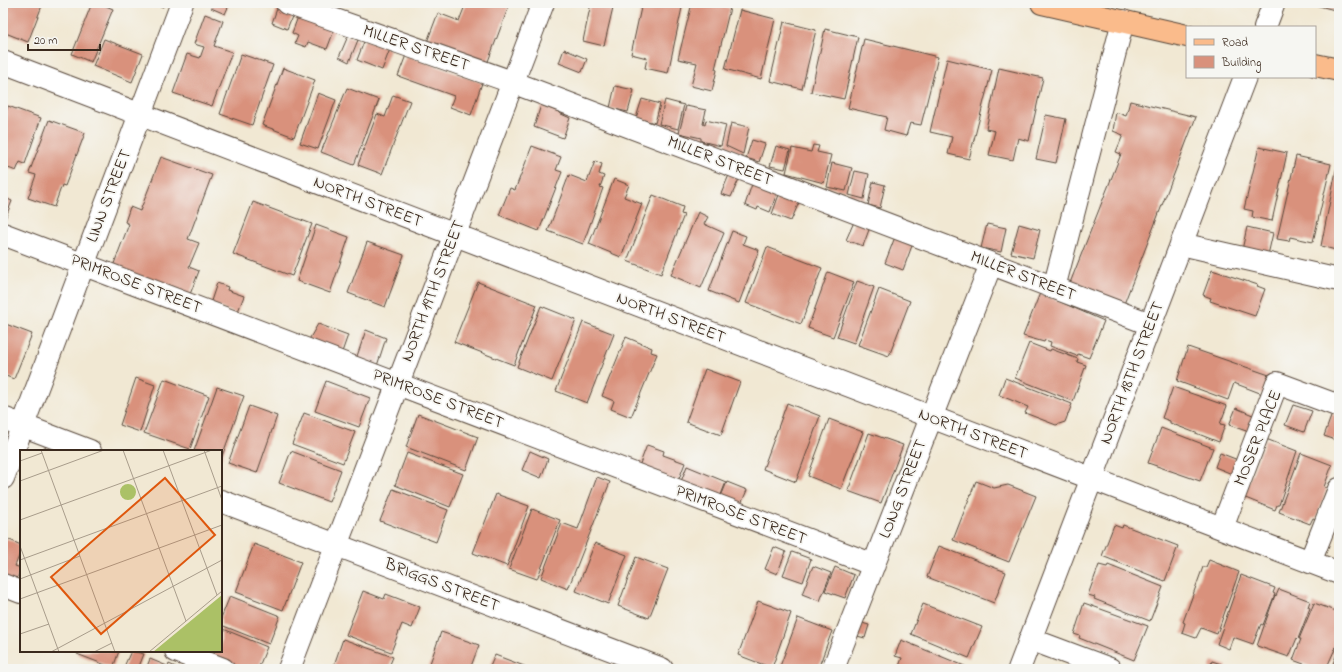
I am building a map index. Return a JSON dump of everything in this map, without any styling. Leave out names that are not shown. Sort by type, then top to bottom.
[{"type":"main road","points":[[1042,3],[1186,36]]},
{"type":"main road","points":[[1316,65],[1339,70]]},
{"type":"street","name":"LINN STREET","points":[[3,478],[13,422],[83,264],[182,3]]},
{"type":"street","name":"MILLER STREET","points":[[287,3],[512,82],[1150,324]]},
{"type":"street","name":"NORTH 19TH STREET","points":[[289,669],[543,3]]},
{"type":"street","points":[[1265,26],[1274,3]]},
{"type":"street","points":[[1054,288],[1123,21]]},
{"type":"street","name":"NORTH STREET","points":[[3,62],[1339,573]]},
{"type":"street","name":"NORTH 18TH STREET","points":[[1019,669],[1245,78]]},
{"type":"street","name":"PRIMROSE STREET","points":[[3,234],[874,565]]},
{"type":"street","points":[[1181,244],[1339,280]]},
{"type":"street","name":"LONG STREET","points":[[833,669],[991,264]]},
{"type":"street","name":"MOSER PLACE","points":[[1222,528],[1277,383],[1339,406]]},
{"type":"street","points":[[13,422],[87,450]]},
{"type":"street","points":[[1310,562],[1339,489]]},
{"type":"street","name":"BRIGGS STREET","points":[[222,501],[662,669]]},
{"type":"street","points":[[3,585],[20,592]]},
{"type":"street","points":[[1030,639],[1110,669]]},
{"type":"street","points":[[179,652],[223,669]]},
{"type":"building","points":[[3,3],[43,3],[28,42],[3,32]]},
{"type":"building","points":[[92,3],[99,3],[113,9],[91,62],[72,54]]},
{"type":"building","points":[[152,3],[164,3],[163,7]]},
{"type":"building","points":[[214,3],[230,3],[225,14],[211,8]]},
{"type":"building","points":[[279,3],[295,9],[287,29],[272,23]]},
{"type":"building","points":[[466,3],[510,3],[487,64],[427,42],[438,13],[459,21]]},
{"type":"building","points":[[591,3],[614,3],[604,46],[583,41]]},
{"type":"building","points":[[642,3],[683,3],[668,73],[645,68],[647,58],[631,54]]},
{"type":"building","points":[[692,3],[709,3],[730,8],[715,69],[717,70],[712,91],[691,86],[697,63],[678,59]]},
{"type":"building","points":[[1339,3],[1339,11],[1311,4]]},
{"type":"building","points":[[740,10],[775,19],[761,79],[725,69]]},
{"type":"building","points":[[205,14],[223,21],[214,46],[232,52],[212,106],[173,93],[187,54],[200,58],[204,47],[194,44]]},
{"type":"building","points":[[299,14],[335,28],[327,49],[308,42],[306,47],[295,43],[298,36],[292,33]]},
{"type":"building","points":[[784,22],[816,30],[802,89],[770,81]]},
{"type":"building","points":[[825,29],[858,37],[844,99],[811,92]]},
{"type":"building","points":[[348,36],[358,40],[349,62],[339,57]]},
{"type":"building","points":[[104,39],[143,54],[132,82],[93,66]]},
{"type":"building","points":[[365,39],[390,49],[382,70],[357,60]]},
{"type":"building","points":[[864,39],[938,57],[921,125],[910,123],[906,136],[884,130],[887,117],[848,108]]},
{"type":"building","points":[[564,49],[587,59],[582,72],[559,63]]},
{"type":"building","points":[[241,54],[273,65],[252,125],[220,114]]},
{"type":"building","points":[[406,55],[482,83],[471,115],[450,107],[454,96],[398,76]]},
{"type":"building","points":[[947,59],[992,70],[969,159],[948,154],[952,137],[930,132]]},
{"type":"building","points":[[283,68],[315,80],[294,137],[262,125]]},
{"type":"building","points":[[999,68],[1043,78],[1029,141],[1018,138],[1013,160],[989,155],[995,131],[986,129]]},
{"type":"building","points":[[615,86],[634,90],[628,112],[610,108]]},
{"type":"building","points":[[347,88],[379,100],[354,165],[321,152]]},
{"type":"building","points":[[318,93],[336,100],[318,149],[300,143]]},
{"type":"building","points":[[393,95],[410,101],[382,174],[358,165],[377,114],[385,117]]},
{"type":"building","points":[[642,99],[660,104],[655,123],[636,118]]},
{"type":"building","points":[[665,100],[684,105],[678,129],[659,124]]},
{"type":"building","points":[[1130,101],[1196,117],[1124,304],[1070,283],[1121,154],[1116,152],[1123,135],[1113,131],[1116,112],[1126,116]]},
{"type":"building","points":[[541,105],[570,118],[563,138],[534,127]]},
{"type":"building","points":[[8,106],[41,118],[25,164],[20,162],[16,171],[3,166],[3,120]]},
{"type":"building","points":[[686,106],[706,110],[703,124],[705,125],[706,120],[726,125],[721,146],[701,141],[701,138],[679,133]]},
{"type":"building","points":[[1046,115],[1066,119],[1056,163],[1036,159]]},
{"type":"building","points":[[49,120],[85,133],[65,186],[62,185],[54,207],[28,198],[36,175],[29,173]]},
{"type":"building","points":[[731,123],[749,127],[743,154],[726,146]]},
{"type":"building","points":[[752,140],[765,144],[759,162],[746,158]]},
{"type":"building","points":[[813,145],[819,146],[817,152],[831,155],[824,183],[786,173],[792,148],[811,152]]},
{"type":"building","points":[[532,146],[561,157],[556,170],[562,172],[539,231],[499,215],[510,188],[515,190]]},
{"type":"building","points":[[776,146],[790,150],[785,169],[770,166]]},
{"type":"building","points":[[1259,147],[1287,153],[1272,221],[1252,217],[1253,211],[1244,209]]},
{"type":"building","points":[[1296,156],[1331,164],[1313,242],[1290,237],[1289,241],[1277,239]]},
{"type":"building","points":[[161,157],[212,175],[188,239],[199,243],[189,267],[199,271],[189,297],[112,269],[129,224],[125,222],[130,207],[140,211]]},
{"type":"building","points":[[595,161],[602,164],[599,174],[604,176],[600,187],[603,188],[583,244],[548,231],[569,175],[587,182]]},
{"type":"building","points":[[832,163],[852,168],[846,191],[827,187]]},
{"type":"building","points":[[1337,166],[1339,167],[1339,251],[1321,246]]},
{"type":"building","points":[[855,171],[869,174],[864,199],[849,195]]},
{"type":"building","points":[[729,175],[739,179],[731,197],[721,194]]},
{"type":"building","points":[[614,179],[629,185],[624,197],[642,204],[621,257],[589,244]]},
{"type":"building","points":[[873,182],[885,185],[880,208],[868,205]]},
{"type":"building","points":[[752,184],[777,193],[770,212],[758,207],[757,210],[745,205]]},
{"type":"building","points":[[780,192],[800,200],[791,221],[772,214]]},
{"type":"building","points":[[653,195],[683,207],[681,214],[684,215],[661,274],[627,261]]},
{"type":"building","points":[[3,197],[12,201],[5,219],[3,219]]},
{"type":"building","points":[[253,202],[312,224],[292,276],[233,254]]},
{"type":"building","points":[[698,212],[708,217],[704,224],[724,233],[701,288],[671,275]]},
{"type":"building","points":[[854,222],[870,227],[863,246],[846,240]]},
{"type":"building","points":[[987,224],[1006,228],[1001,252],[981,248]]},
{"type":"building","points":[[1019,224],[1040,230],[1033,258],[1011,253]]},
{"type":"building","points":[[316,225],[349,237],[330,293],[297,281]]},
{"type":"building","points":[[1247,227],[1273,233],[1268,255],[1242,250]]},
{"type":"building","points":[[732,231],[746,236],[743,244],[759,250],[739,303],[709,291]]},
{"type":"building","points":[[895,237],[913,243],[903,270],[885,263]]},
{"type":"building","points":[[367,242],[404,255],[385,307],[348,293]]},
{"type":"building","points":[[767,247],[822,268],[801,324],[746,303]]},
{"type":"building","points":[[1212,270],[1258,285],[1257,286],[1265,289],[1255,316],[1210,301],[1211,298],[1203,295]]},
{"type":"building","points":[[828,272],[854,282],[833,337],[808,328]]},
{"type":"building","points":[[857,281],[874,287],[854,343],[837,337]]},
{"type":"building","points":[[478,282],[537,305],[514,365],[454,342]]},
{"type":"building","points":[[217,283],[228,287],[227,290],[244,296],[237,314],[210,304]]},
{"type":"building","points":[[879,289],[910,301],[889,356],[858,345]]},
{"type":"building","points":[[1040,293],[1104,321],[1089,358],[1078,354],[1077,356],[1050,346],[1051,342],[1045,340],[1044,342],[1023,336]]},
{"type":"building","points":[[541,306],[576,320],[552,381],[517,367]]},
{"type":"building","points":[[583,322],[614,334],[587,403],[556,391]]},
{"type":"building","points":[[3,323],[32,334],[14,379],[3,375]]},
{"type":"building","points":[[318,324],[348,335],[341,355],[307,343]]},
{"type":"building","points":[[366,330],[386,338],[376,369],[355,362]]},
{"type":"building","points":[[626,337],[652,348],[651,352],[657,354],[631,417],[611,409],[614,401],[602,396]]},
{"type":"building","points":[[1029,343],[1078,359],[1077,362],[1086,365],[1073,401],[1015,378]]},
{"type":"building","points":[[1188,347],[1272,376],[1265,395],[1234,383],[1228,400],[1177,381]]},
{"type":"building","points":[[705,369],[740,382],[721,435],[686,422]]},
{"type":"building","points":[[136,378],[155,385],[140,432],[120,425]]},
{"type":"building","points":[[1005,378],[1072,404],[1065,422],[1056,425],[1025,413],[1028,407],[999,395]]},
{"type":"building","points":[[164,379],[209,396],[190,449],[144,433]]},
{"type":"building","points":[[326,381],[370,398],[359,427],[315,411]]},
{"type":"building","points":[[217,387],[244,396],[222,456],[222,450],[194,450]]},
{"type":"building","points":[[1173,387],[1227,406],[1220,424],[1225,425],[1219,442],[1170,423],[1170,421],[1162,418]]},
{"type":"building","points":[[787,403],[820,416],[796,482],[763,469]]},
{"type":"building","points":[[1293,405],[1312,411],[1304,432],[1285,425]]},
{"type":"building","points":[[249,406],[277,416],[257,473],[228,463]]},
{"type":"building","points":[[1236,408],[1255,416],[1249,432],[1229,425]]},
{"type":"building","points":[[304,413],[355,432],[343,463],[292,444]]},
{"type":"building","points":[[418,414],[478,437],[466,470],[406,447]]},
{"type":"building","points":[[1332,414],[1339,417],[1339,441],[1324,436]]},
{"type":"building","points":[[829,419],[863,432],[841,489],[808,476]]},
{"type":"building","points":[[1161,428],[1213,448],[1200,481],[1148,463]]},
{"type":"building","points":[[869,433],[903,445],[881,503],[848,491]]},
{"type":"building","points":[[1266,439],[1297,451],[1279,505],[1277,505],[1275,510],[1243,497]]},
{"type":"building","points":[[647,445],[664,451],[663,455],[685,463],[677,484],[638,469]]},
{"type":"building","points":[[291,451],[341,470],[329,502],[279,483]]},
{"type":"building","points":[[530,451],[548,459],[541,478],[522,470]]},
{"type":"building","points":[[407,453],[463,474],[450,507],[395,485]]},
{"type":"building","points":[[1220,453],[1238,460],[1232,474],[1215,467]]},
{"type":"building","points":[[1301,453],[1332,465],[1324,487],[1327,488],[1316,519],[1313,518],[1310,524],[1279,512]]},
{"type":"building","points":[[687,466],[726,482],[719,500],[680,484]]},
{"type":"building","points":[[597,477],[610,482],[568,589],[541,578],[562,523],[578,529]]},
{"type":"building","points":[[976,481],[994,488],[1008,485],[1036,496],[1009,562],[953,540]]},
{"type":"building","points":[[727,482],[747,490],[739,509],[719,501]]},
{"type":"building","points":[[393,489],[448,510],[436,542],[380,521]]},
{"type":"building","points":[[496,494],[529,506],[507,566],[473,553]]},
{"type":"building","points":[[532,509],[560,520],[537,579],[509,569]]},
{"type":"building","points":[[1114,525],[1122,528],[1123,525],[1178,546],[1165,581],[1102,556]]},
{"type":"building","points":[[3,537],[20,545],[20,554],[15,566],[20,568],[20,571],[15,584],[3,580]]},
{"type":"building","points":[[595,543],[627,555],[608,604],[576,591]]},
{"type":"building","points":[[254,544],[301,562],[283,610],[236,592]]},
{"type":"building","points":[[939,546],[1006,572],[994,603],[927,577]]},
{"type":"building","points":[[774,547],[786,552],[777,574],[765,569]]},
{"type":"building","points":[[792,552],[811,559],[803,582],[783,575]]},
{"type":"building","points":[[636,557],[668,569],[649,618],[618,606]]},
{"type":"building","points":[[1209,560],[1239,572],[1217,634],[1201,628],[1196,638],[1182,633],[1185,623],[1183,622],[1203,567],[1206,567]]},
{"type":"building","points":[[1099,565],[1107,567],[1108,565],[1163,587],[1150,621],[1094,599],[1095,597],[1088,595]]},
{"type":"building","points":[[813,566],[831,573],[820,601],[802,594]]},
{"type":"building","points":[[835,567],[854,575],[845,598],[825,591]]},
{"type":"building","points":[[1241,575],[1275,588],[1273,593],[1275,594],[1263,625],[1261,624],[1253,644],[1233,637],[1229,649],[1217,644]]},
{"type":"building","points":[[1279,589],[1310,601],[1308,607],[1310,608],[1289,657],[1257,646],[1275,595],[1276,596]]},
{"type":"building","points":[[363,591],[384,599],[386,594],[420,607],[412,628],[402,624],[391,652],[346,635]]},
{"type":"building","points":[[230,596],[280,616],[269,644],[222,625],[222,616]]},
{"type":"building","points":[[758,601],[791,613],[772,668],[738,655]]},
{"type":"building","points":[[1084,603],[1148,626],[1134,660],[1079,638],[1080,636],[1074,634]]},
{"type":"building","points":[[1314,603],[1339,612],[1339,640],[1326,669],[1317,669],[1293,660],[1301,639],[1299,639]]},
{"type":"building","points":[[923,604],[982,627],[969,658],[911,634]]},
{"type":"building","points":[[798,618],[832,631],[818,669],[779,669]]},
{"type":"building","points":[[862,623],[869,625],[865,638],[857,636]]},
{"type":"building","points":[[222,628],[267,647],[258,669],[241,669],[205,654],[206,652],[222,652]]},
{"type":"building","points":[[441,632],[479,645],[470,669],[428,669]]},
{"type":"building","points":[[343,639],[393,657],[388,669],[333,668]]},
{"type":"building","points":[[901,640],[967,667],[966,669],[898,669],[902,658],[895,656]]},
{"type":"building","points":[[1339,643],[1339,669],[1331,669],[1337,653],[1335,652]]},
{"type":"building","points":[[78,652],[119,652],[113,668],[77,654]]},
{"type":"building","points":[[131,652],[144,654],[138,669],[123,669]]},
{"type":"building","points":[[495,655],[532,669],[489,669]]},
{"type":"building","points":[[150,659],[167,666],[166,669],[146,669]]},
{"type":"building","points":[[1212,661],[1227,666],[1225,669],[1209,669]]},
{"type":"building","points":[[169,664],[180,669],[167,669]]}]
